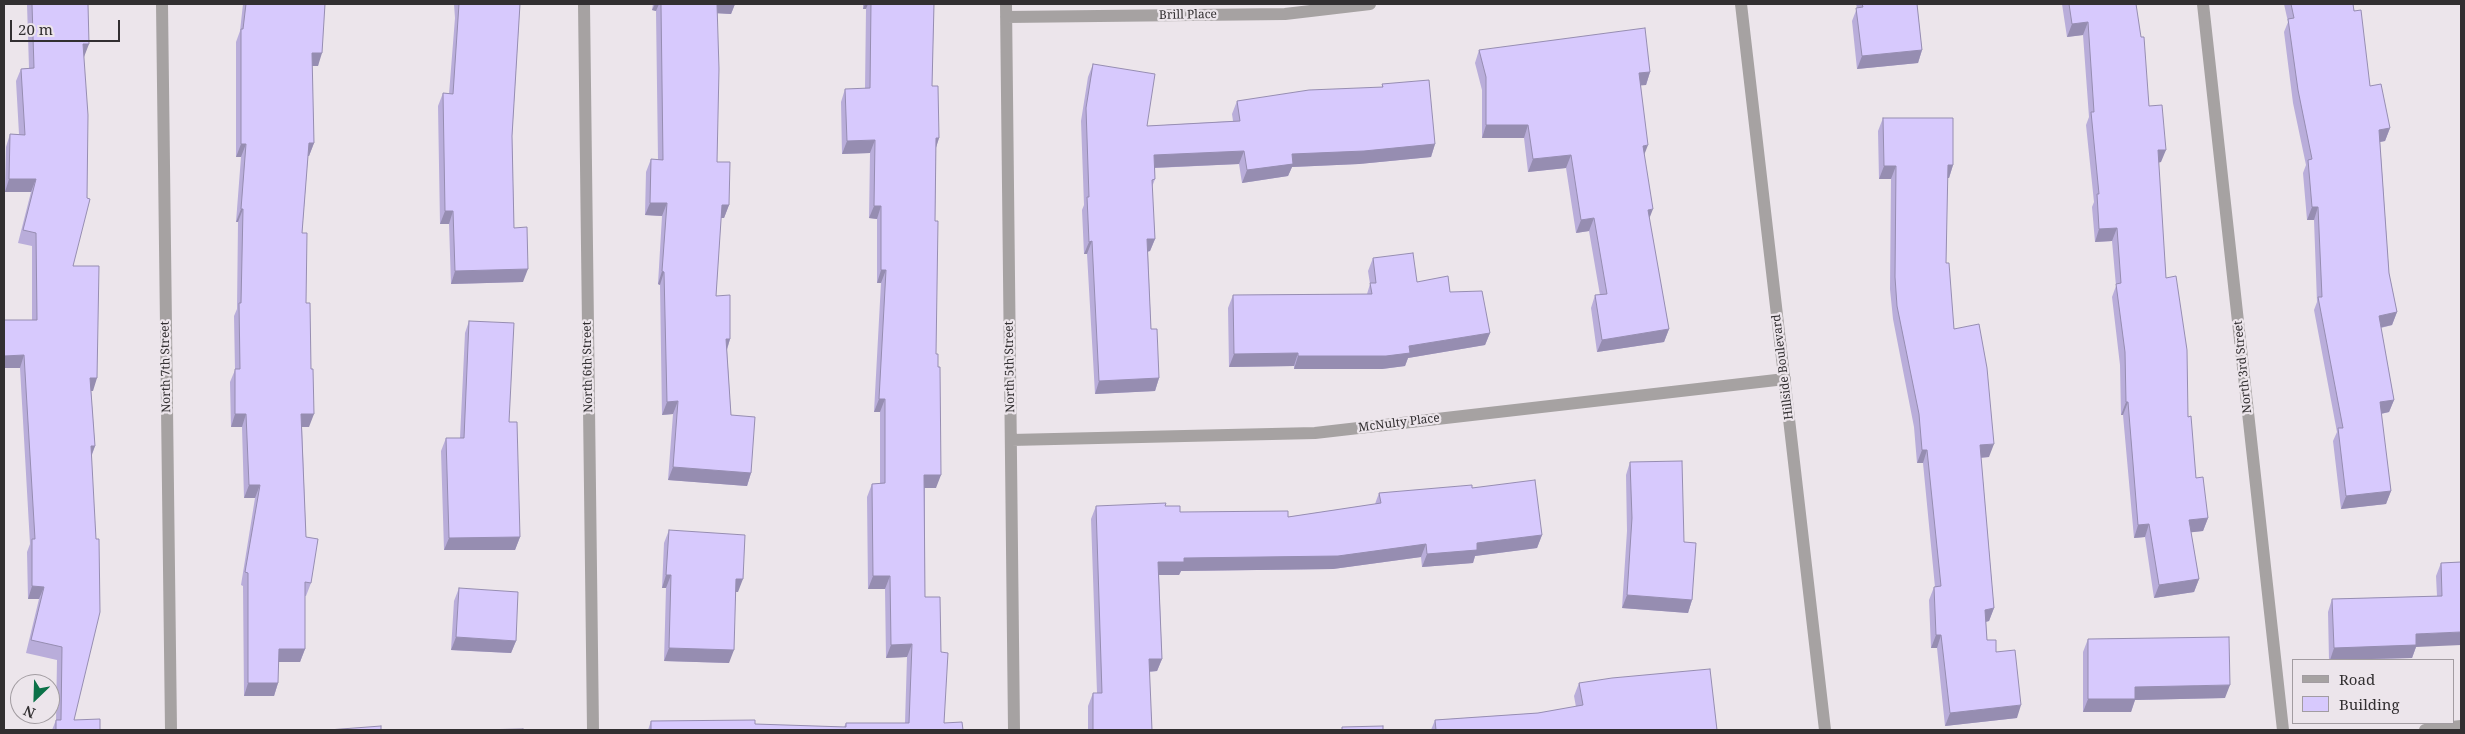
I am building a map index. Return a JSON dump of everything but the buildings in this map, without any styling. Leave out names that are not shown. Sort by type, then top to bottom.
[{"type":"street","name":"North 7th Street","points":[[162,4],[170,730]]},
{"type":"street","name":"North 6th Street","points":[[584,4],[593,730]]},
{"type":"street","name":"North 5th Street","points":[[1006,4],[1014,730]]},
{"type":"street","name":"Brill Place","points":[[1006,17],[1285,14],[1370,4]]},
{"type":"street","name":"Hillside Boulevard","points":[[1742,4],[1825,730]]},
{"type":"street","name":"North 3rd Street","points":[[2203,4],[2283,730]]},
{"type":"street","name":"McNulty Place","points":[[1011,440],[1315,433],[1785,379]]},
{"type":"street","points":[[2425,730],[2461,726]]}]
